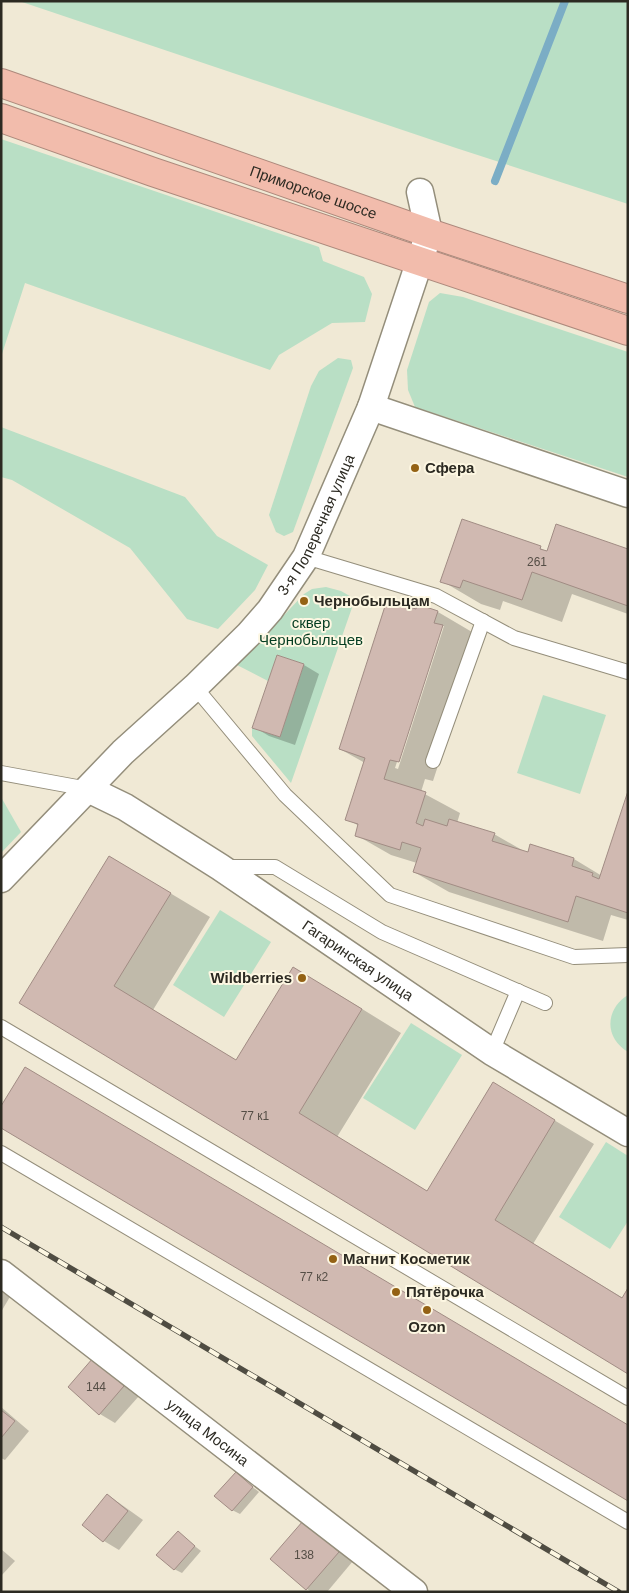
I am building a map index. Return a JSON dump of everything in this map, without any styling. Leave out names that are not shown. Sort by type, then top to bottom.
[{"type":"highway","name":"Приморское шоссе","points":[[1,82],[429,233],[628,299]]},
{"type":"highway","points":[[1,118],[420,262],[628,331]]},
{"type":"street","name":"3-я Поперечная улица","points":[[1,879],[123,752],[231,653],[270,610],[306,557],[371,407],[420,262],[429,233],[420,192]]},
{"type":"street","points":[[371,407],[628,494]]},
{"type":"street","name":"Гагаринская улица","points":[[88,789],[125,807],[220,867],[492,1052],[628,1133]]},
{"type":"street","name":"улица Мосина","points":[[1,1273],[414,1592]]},
{"type":"lane","points":[[306,557],[436,596],[514,638],[628,672]]},
{"type":"lane","points":[[433,761],[483,621]]},
{"type":"lane","points":[[195,687],[284,795],[390,895],[574,957],[628,954]]},
{"type":"lane","points":[[1,773],[88,789]]},
{"type":"lane","points":[[220,867],[275,867],[382,932],[545,1003]]},
{"type":"lane","points":[[492,1052],[518,991]]},
{"type":"lane","points":[[1,1027],[628,1398]]},
{"type":"lane","points":[[1,1152],[628,1522]]},
{"type":"green space","points":[[19,1],[628,1],[628,204],[456,148]]},
{"type":"green space","points":[[1,139],[319,247],[323,261],[364,277],[372,294],[365,322],[332,323],[279,355],[270,370],[25,283],[1,357]]},
{"type":"green space","points":[[440,293],[463,297],[628,352],[628,477],[415,407],[408,390],[407,370],[429,302]]},
{"type":"green space","points":[[338,358],[351,360],[353,368],[293,532],[284,536],[276,532],[269,515],[311,386],[319,371]]},
{"type":"green space","points":[[1,427],[185,497],[217,536],[268,565],[255,590],[218,629],[187,619],[130,548],[12,480],[1,477]]},
{"type":"green space","name":"сквер Чернобыльцев","points":[[326,587],[341,591],[355,599],[291,783],[252,736],[252,728],[280,737],[304,664],[277,655],[268,681],[237,665],[304,594],[312,589]]},
{"type":"green space","points":[[543,695],[606,715],[580,794],[517,773]]},
{"type":"green space","points":[[1,797],[21,832],[1,853]]},
{"type":"green space","points":[[220,910],[271,942],[224,1017],[173,985]]},
{"type":"green space","points":[[628,995],[628,1052],[615,1039],[611,1032],[610,1024],[615,1008]]},
{"type":"green space","points":[[411,1023],[462,1055],[415,1130],[363,1098]]},
{"type":"green space","points":[[606,1142],[628,1156],[628,1221],[610,1249],[559,1217]]},
{"type":"building","points":[[462,519],[541,546],[540,549],[547,551],[556,524],[628,549],[628,606],[532,572],[522,600],[463,580],[460,588],[440,582]]},
{"type":"building","points":[[387,600],[416,609],[417,604],[438,611],[434,623],[443,625],[399,762],[390,760],[384,779],[426,792],[416,823],[423,826],[425,819],[447,826],[449,819],[495,833],[492,841],[528,852],[530,844],[574,858],[572,866],[593,873],[592,876],[599,879],[628,791],[628,913],[576,896],[568,922],[413,872],[421,848],[402,842],[400,850],[355,836],[358,824],[345,820],[365,758],[339,749]]},
{"type":"building","points":[[277,655],[304,664],[280,737],[252,728]]},
{"type":"building","points":[[109,856],[171,893],[114,986],[236,1060],[293,967],[362,1009],[299,1113],[427,1191],[493,1082],[555,1120],[495,1220],[622,1298],[628,1288],[628,1374],[19,1003]]},
{"type":"building","points":[[25,1067],[628,1425],[628,1501],[1,1128],[1,1106]]},
{"type":"building","points":[[93,1358],[124,1386],[99,1415],[68,1387]]},
{"type":"building","points":[[1,1410],[15,1421],[1,1438]]},
{"type":"building","points":[[236,1472],[253,1487],[232,1511],[214,1496]]},
{"type":"building","points":[[107,1494],[128,1511],[103,1542],[82,1525]]},
{"type":"building","points":[[303,1521],[339,1552],[306,1590],[270,1559]]},
{"type":"building","points":[[178,1531],[195,1546],[174,1570],[156,1555]]},
{"type":"waterway","points":[[495,181],[565,1]]},
{"type":"railway","points":[[1,1227],[619,1592]]},
{"type":"place","name":"Сфера","points":[[415,468]]},
{"type":"place","name":"Чернобыльцам","points":[[304,601]]},
{"type":"place","name":"Wildberries","points":[[302,978]]},
{"type":"place","name":"Магнит Косметик","points":[[333,1259]]},
{"type":"place","name":"Пятёрочка","points":[[396,1292]]},
{"type":"place","name":"Ozon","points":[[427,1310]]}]
